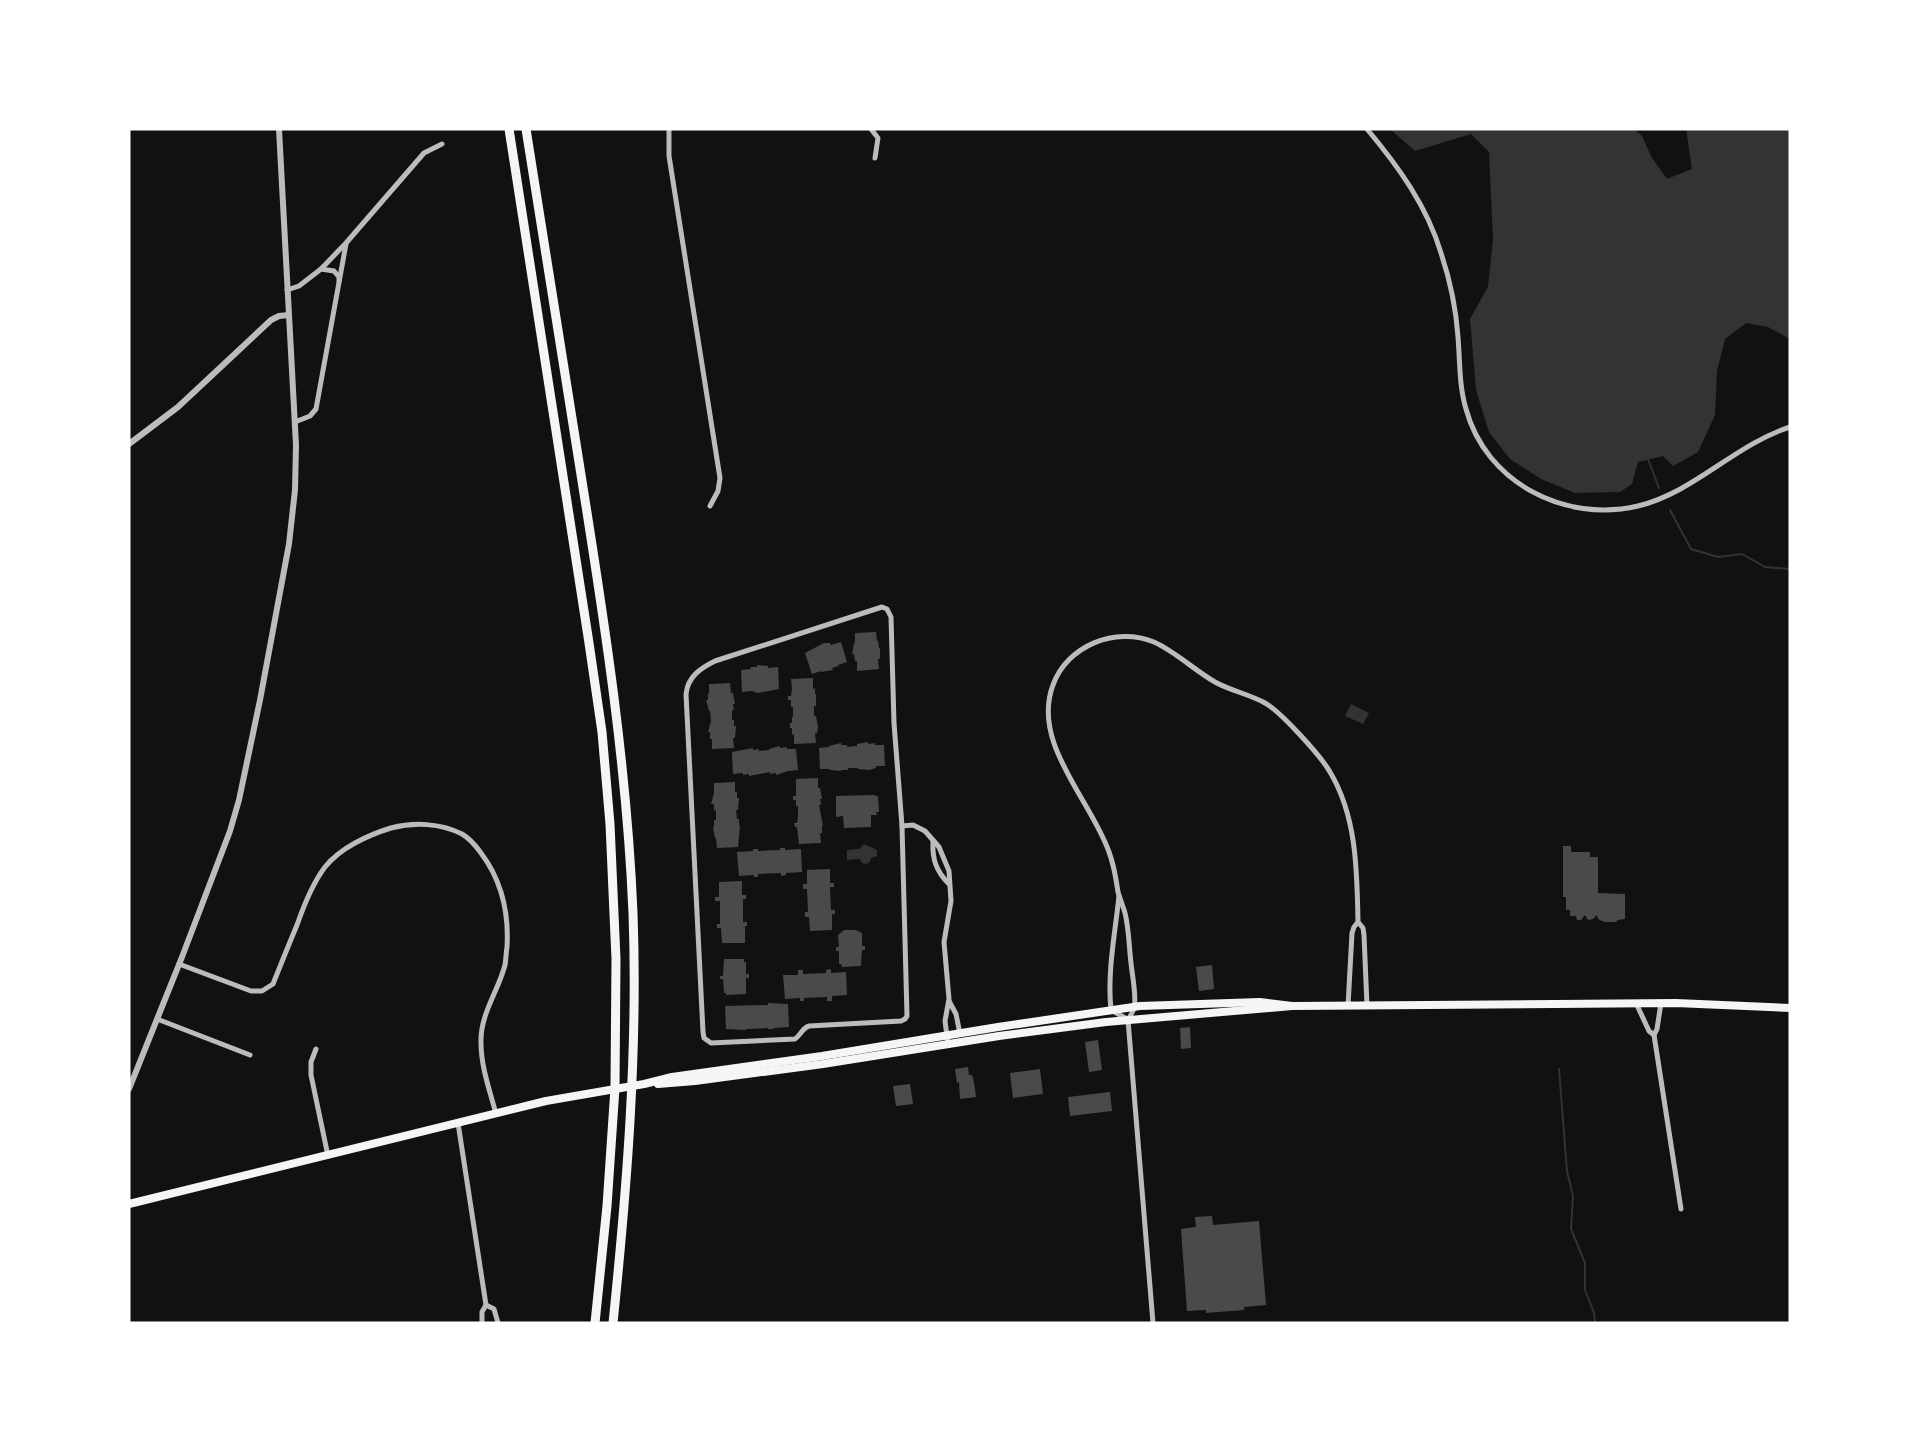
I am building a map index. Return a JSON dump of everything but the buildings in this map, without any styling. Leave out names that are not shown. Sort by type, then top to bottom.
[{"type":"highway","points":[[509,129],[590,643],[602,732],[608,801],[616,959],[615,1059],[607,1206],[595,1323]]},
{"type":"highway","points":[[526,129],[602,609],[619,730],[627,822],[633,913],[633,1056],[625,1206],[613,1323]]},
{"type":"main road","points":[[129,1204],[575,1095],[644,1084],[671,1084],[823,1064],[1135,1007],[1243,1002],[1292,1006]]},
{"type":"main road","points":[[960,1038],[1292,1006],[1661,1003],[1790,1008]]},
{"type":"street","points":[[129,1089],[230,831],[239,800],[289,544],[296,477],[295,422],[279,129]]},
{"type":"street","points":[[669,129],[669,156],[720,478],[711,506]]},
{"type":"street","points":[[872,129],[878,138],[875,158]]},
{"type":"street","points":[[1367,129],[1406,181],[1432,228],[1447,274],[1457,322],[1462,387],[1471,424],[1495,462],[1525,488],[1551,501],[1572,507],[1605,510],[1640,505],[1682,489],[1749,445],[1790,427]]},
{"type":"street","points":[[287,290],[299,286],[331,260],[424,153],[442,144]]},
{"type":"street","points":[[295,422],[310,416],[316,409],[346,243]]},
{"type":"street","points":[[321,269],[334,271],[339,277],[339,284]]},
{"type":"street","points":[[129,444],[173,412],[271,320],[289,315]]},
{"type":"street","points":[[878,608],[887,609],[891,617],[894,723],[902,826],[908,1010],[905,1019],[809,1026],[795,1039],[715,1043],[707,1041],[703,1032],[686,694],[689,683],[700,668],[715,661],[878,608]]},
{"type":"street","points":[[1154,1323],[1128,1020],[1135,1007],[1125,914],[1106,845],[1065,768],[1047,718],[1052,686],[1058,673],[1077,652],[1090,643],[1125,637],[1153,642],[1219,685],[1266,703],[1325,764],[1342,800],[1353,842],[1358,922],[1363,928],[1364,935],[1367,1006]]},
{"type":"street","points":[[179,964],[251,991],[266,990],[273,984],[316,881],[325,867],[337,856],[365,838],[396,827],[418,824],[438,825],[464,834],[491,867],[501,890],[508,924],[505,964],[482,1021],[481,1042],[484,1067],[496,1114]]},
{"type":"street","points":[[902,826],[919,827],[930,836],[943,855],[949,871],[951,901],[944,942],[949,999],[945,1021],[948,1040]]},
{"type":"street","points":[[933,841],[933,859],[940,875],[949,884]]},
{"type":"street","points":[[1119,895],[1111,975],[1111,1010],[1128,1020]]},
{"type":"street","points":[[1348,1006],[1352,933],[1358,922]]},
{"type":"street","points":[[949,999],[956,1014],[960,1038]]},
{"type":"street","points":[[1636,1003],[1649,1032],[1654,1035]]},
{"type":"street","points":[[1661,1003],[1654,1035],[1681,1209]]},
{"type":"street","points":[[157,1019],[250,1055]]},
{"type":"street","points":[[316,1049],[311,1062],[310,1075],[328,1156]]},
{"type":"street","points":[[458,1123],[486,1305],[482,1312],[482,1323]]},
{"type":"street","points":[[486,1305],[494,1309],[498,1323]]},
{"type":"shaded area","points":[[1390,129],[1634,129],[1642,136],[1652,158],[1667,179],[1692,169],[1686,129],[1790,129],[1790,339],[1768,327],[1746,323],[1725,339],[1717,371],[1715,415],[1698,452],[1673,466],[1663,456],[1638,462],[1632,484],[1620,492],[1575,493],[1541,479],[1510,459],[1489,432],[1476,390],[1470,319],[1488,287],[1493,239],[1489,152],[1471,134],[1415,151]]},
{"type":"shaded area","points":[[1351,704],[1369,713],[1363,724],[1345,716]]},
{"type":"shaded area","points":[[864,844],[877,850],[877,856],[871,858],[866,864],[860,859],[847,860],[847,850],[859,849]]},
{"type":"waterway","points":[[1648,459],[1659,488]]},
{"type":"waterway","points":[[1670,510],[1691,549],[1718,557],[1742,554],[1765,567],[1790,569]]},
{"type":"waterway","points":[[1559,1069],[1567,1171],[1573,1196],[1571,1229],[1585,1263],[1585,1290],[1594,1313],[1595,1323]]}]
